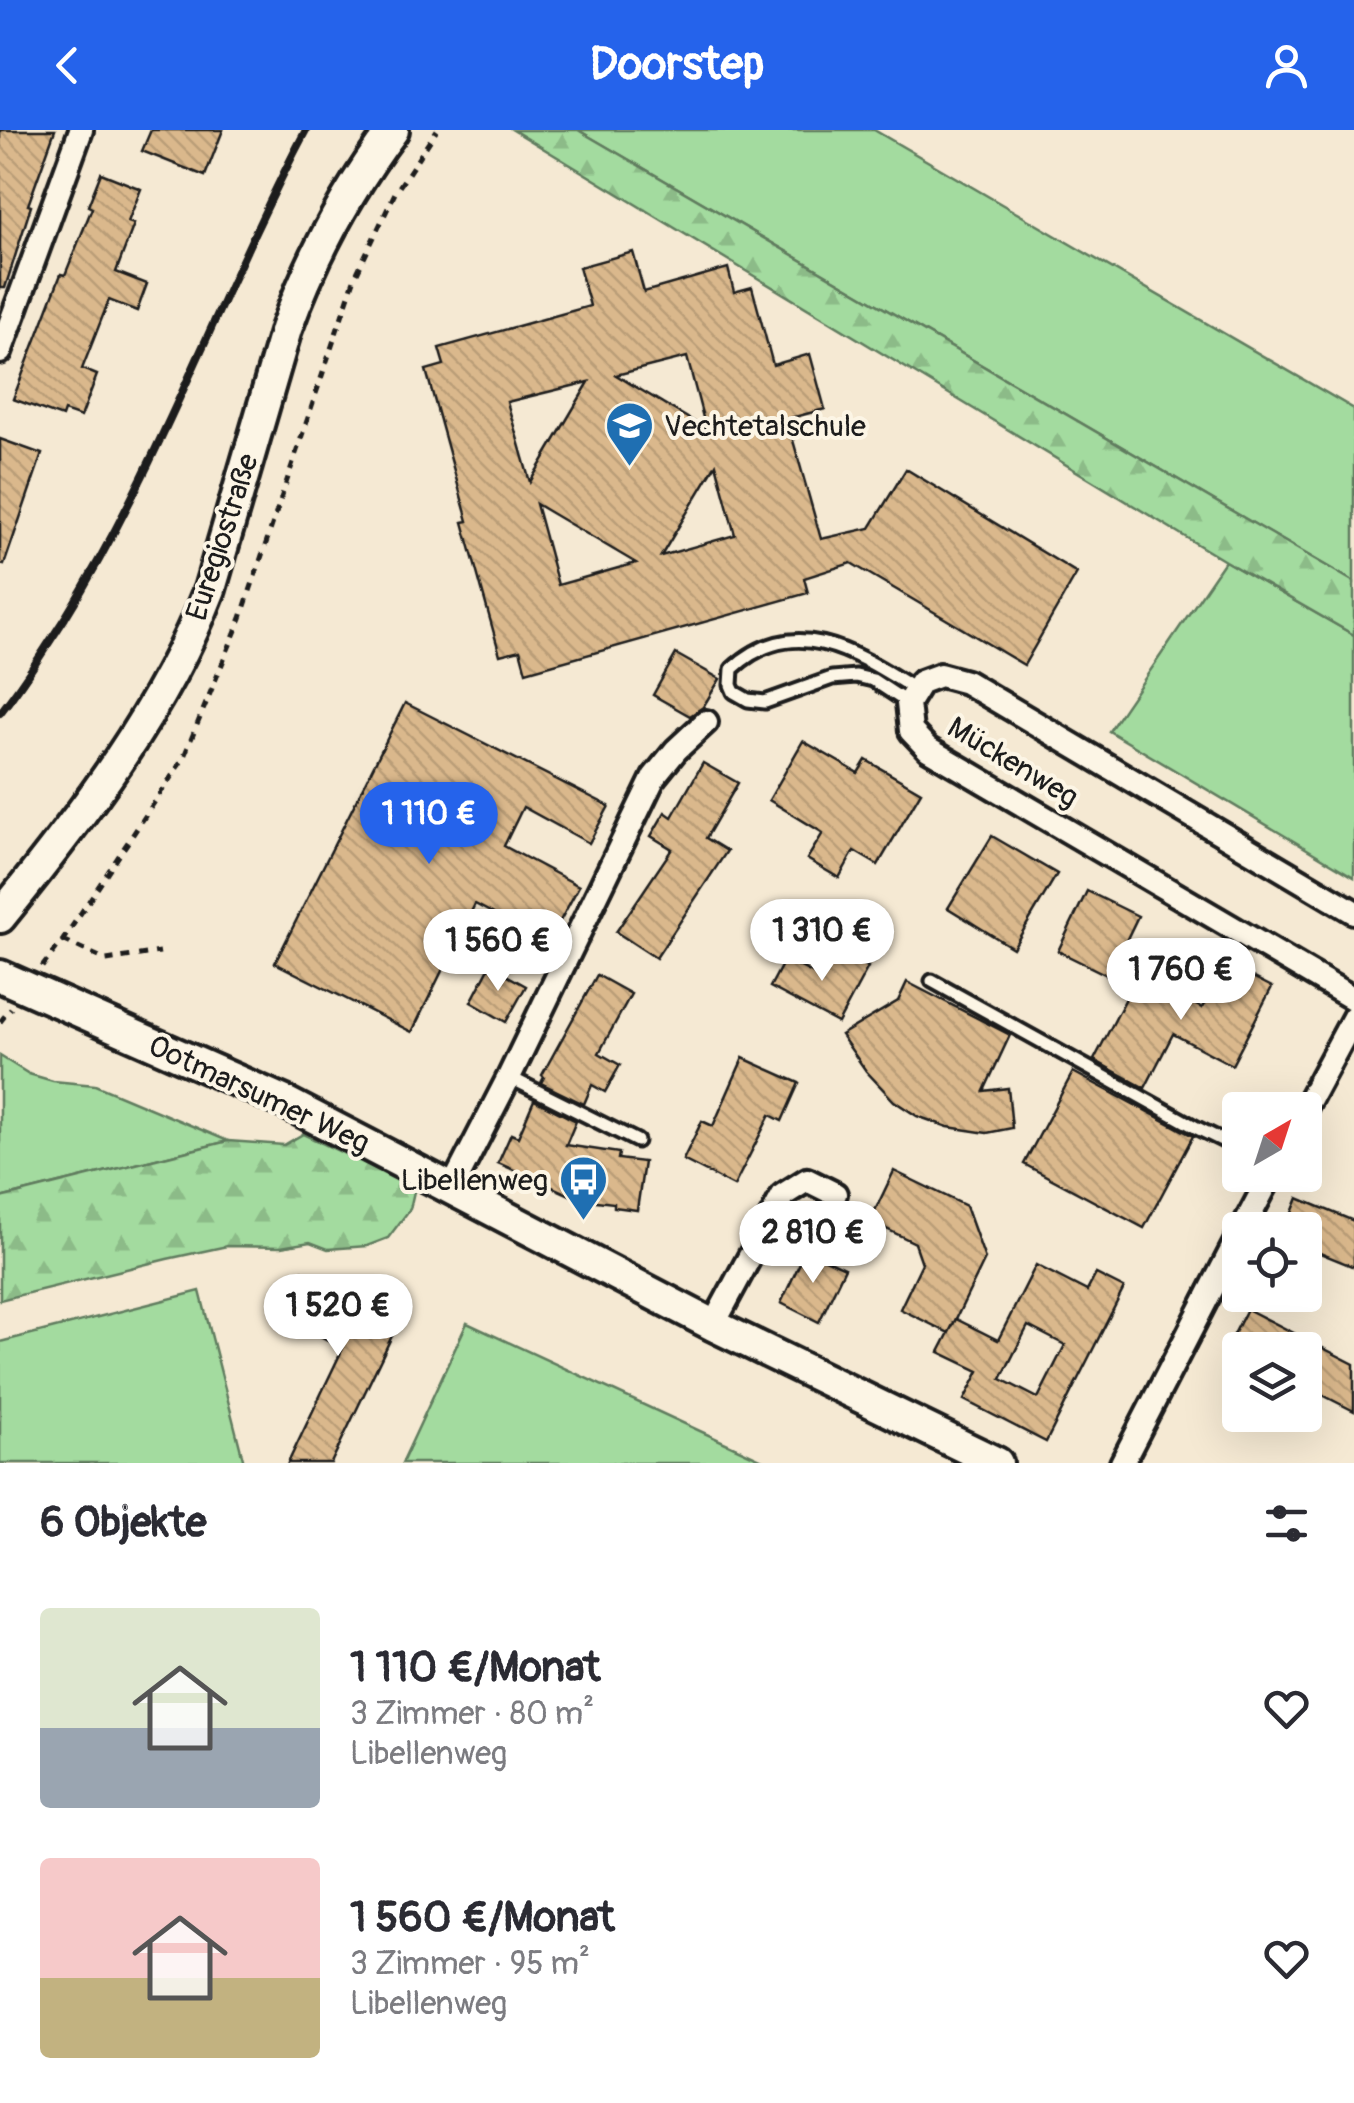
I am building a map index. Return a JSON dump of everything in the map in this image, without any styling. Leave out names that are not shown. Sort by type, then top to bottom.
[{"type":"street","points":[[0,352],[81,130]]},
{"type":"street","name":"Euregiostraße","points":[[0,917],[88,806],[154,707],[197,622],[301,288],[340,213],[393,130]]},
{"type":"street","name":"Mückenweg","points":[[1354,912],[966,682],[940,674],[921,682],[912,696],[911,731],[928,748],[1354,999]]},
{"type":"street","points":[[452,1188],[654,777],[706,722]]},
{"type":"street","name":"Ootmarsumer Weg","points":[[0,976],[285,1102],[713,1324],[998,1463]]},
{"type":"street","points":[[1314,1092],[1354,1016]]},
{"type":"street","points":[[713,1324],[783,1195],[807,1180],[835,1194]]},
{"type":"street","points":[[1122,1463],[1222,1269]]},
{"type":"lane","points":[[795,639],[825,643],[874,664],[912,696],[856,676],[832,678],[764,702],[748,700],[734,692],[732,668],[747,654],[769,644],[795,639]]},
{"type":"lane","points":[[932,981],[1222,1140]]},
{"type":"lane","points":[[509,1077],[637,1141]]},
{"type":"path","points":[[160,952],[106,960],[63,940],[183,759],[240,618],[355,277],[395,193],[436,130]]},
{"type":"green space","points":[[513,130],[578,130],[1354,582],[1354,635],[1225,561]]},
{"type":"green space","points":[[578,130],[874,130],[1354,409],[1354,582]]},
{"type":"green space","points":[[1225,561],[1354,635],[1354,877],[1109,731]]},
{"type":"green space","points":[[0,1056],[29,1074],[95,1085],[228,1141],[0,1198]]},
{"type":"green space","points":[[303,1134],[415,1187],[410,1209],[388,1238],[367,1246],[328,1249],[310,1242],[281,1247],[227,1246],[0,1300],[0,1198],[228,1141],[284,1145]]},
{"type":"green space","points":[[200,1291],[244,1463],[0,1463],[0,1342]]},
{"type":"green space","points":[[467,1323],[769,1463],[402,1463]]},
{"type":"building","points":[[0,130],[55,130],[28,205],[31,206],[5,288],[0,288]]},
{"type":"building","points":[[151,130],[223,130],[205,176],[142,151]]},
{"type":"building","points":[[101,173],[141,189],[128,222],[134,224],[116,272],[147,284],[137,311],[109,300],[82,369],[97,375],[81,417],[64,411],[62,417],[13,399],[61,274],[65,275],[92,208],[88,206]]},
{"type":"building","points":[[633,252],[644,292],[728,268],[734,292],[752,287],[773,365],[810,354],[825,409],[787,419],[821,539],[870,528],[906,469],[1077,573],[1024,665],[851,563],[804,578],[808,593],[526,672],[520,650],[500,655],[426,370],[444,365],[439,348],[590,306],[579,267]],"holes":[[[687,357],[706,429],[616,375]],[[589,382],[530,482],[507,402]],[[716,464],[735,535],[661,556]],[[536,504],[636,563],[558,585]]]},
{"type":"building","points":[[0,439],[42,454],[4,565],[0,564]]},
{"type":"building","points":[[676,654],[720,679],[703,707],[690,716],[653,695]]},
{"type":"building","points":[[405,703],[609,806],[589,843],[523,807],[504,846],[579,886],[548,943],[475,904],[412,1032],[275,963]]},
{"type":"building","points":[[803,741],[858,773],[866,760],[921,792],[878,865],[854,851],[839,878],[807,859],[823,833],[769,800]]},
{"type":"building","points":[[703,763],[738,783],[706,838],[727,851],[656,958],[616,932],[672,849],[651,836],[665,812],[672,817]]},
{"type":"building","points":[[992,836],[1057,874],[1013,948],[948,908]]},
{"type":"building","points":[[1087,891],[1138,916],[1109,976],[1058,951]]},
{"type":"building","points":[[831,947],[868,967],[838,1023],[770,987],[785,959],[816,975]]},
{"type":"building","points":[[1225,963],[1272,987],[1232,1065],[1173,1034],[1145,1088],[1094,1060],[1138,975],[1202,1008]]},
{"type":"building","points":[[490,966],[526,986],[506,1022],[471,1002]]},
{"type":"building","points":[[597,975],[631,994],[599,1053],[620,1065],[605,1092],[592,1085],[584,1104],[541,1083]]},
{"type":"building","points":[[907,982],[1010,1035],[984,1091],[1008,1088],[1012,1128],[987,1133],[948,1127],[917,1116],[894,1101],[866,1071],[841,1035],[898,1001]]},
{"type":"building","points":[[743,1058],[799,1083],[782,1121],[770,1115],[734,1186],[683,1160],[702,1121],[713,1126]]},
{"type":"building","points":[[1073,1072],[1193,1136],[1144,1228],[1024,1164]]},
{"type":"building","points":[[534,1100],[576,1121],[566,1145],[619,1153],[618,1159],[644,1162],[637,1210],[579,1199],[498,1163],[511,1134],[518,1137]]},
{"type":"building","points":[[894,1171],[966,1206],[985,1259],[949,1333],[900,1309],[922,1263],[915,1243],[870,1221]]},
{"type":"building","points":[[1298,1198],[1354,1221],[1354,1267],[1322,1254],[1322,1212],[1292,1212]]},
{"type":"building","points":[[806,1250],[845,1268],[819,1322],[781,1303]]},
{"type":"building","points":[[1036,1265],[1087,1291],[1096,1274],[1124,1288],[1046,1442],[964,1400],[979,1371],[939,1352],[956,1319],[998,1340]],"holes":[[[1028,1326],[1065,1345],[1038,1398],[1001,1379]]]},
{"type":"building","points":[[303,1271],[401,1317],[331,1463],[288,1463],[343,1348],[280,1315]]},
{"type":"building","points":[[1245,1312],[1253,1312],[1292,1332],[1235,1332]]},
{"type":"building","points":[[1322,1348],[1354,1364],[1354,1411],[1322,1395]]},
{"type":"railway","points":[[0,713],[65,618],[131,499],[306,130]]},
{"type":"place","name":"Vechtetalschule","points":[[629,468]]},
{"type":"place","name":"Libellenweg","points":[[583,1222]]}]
